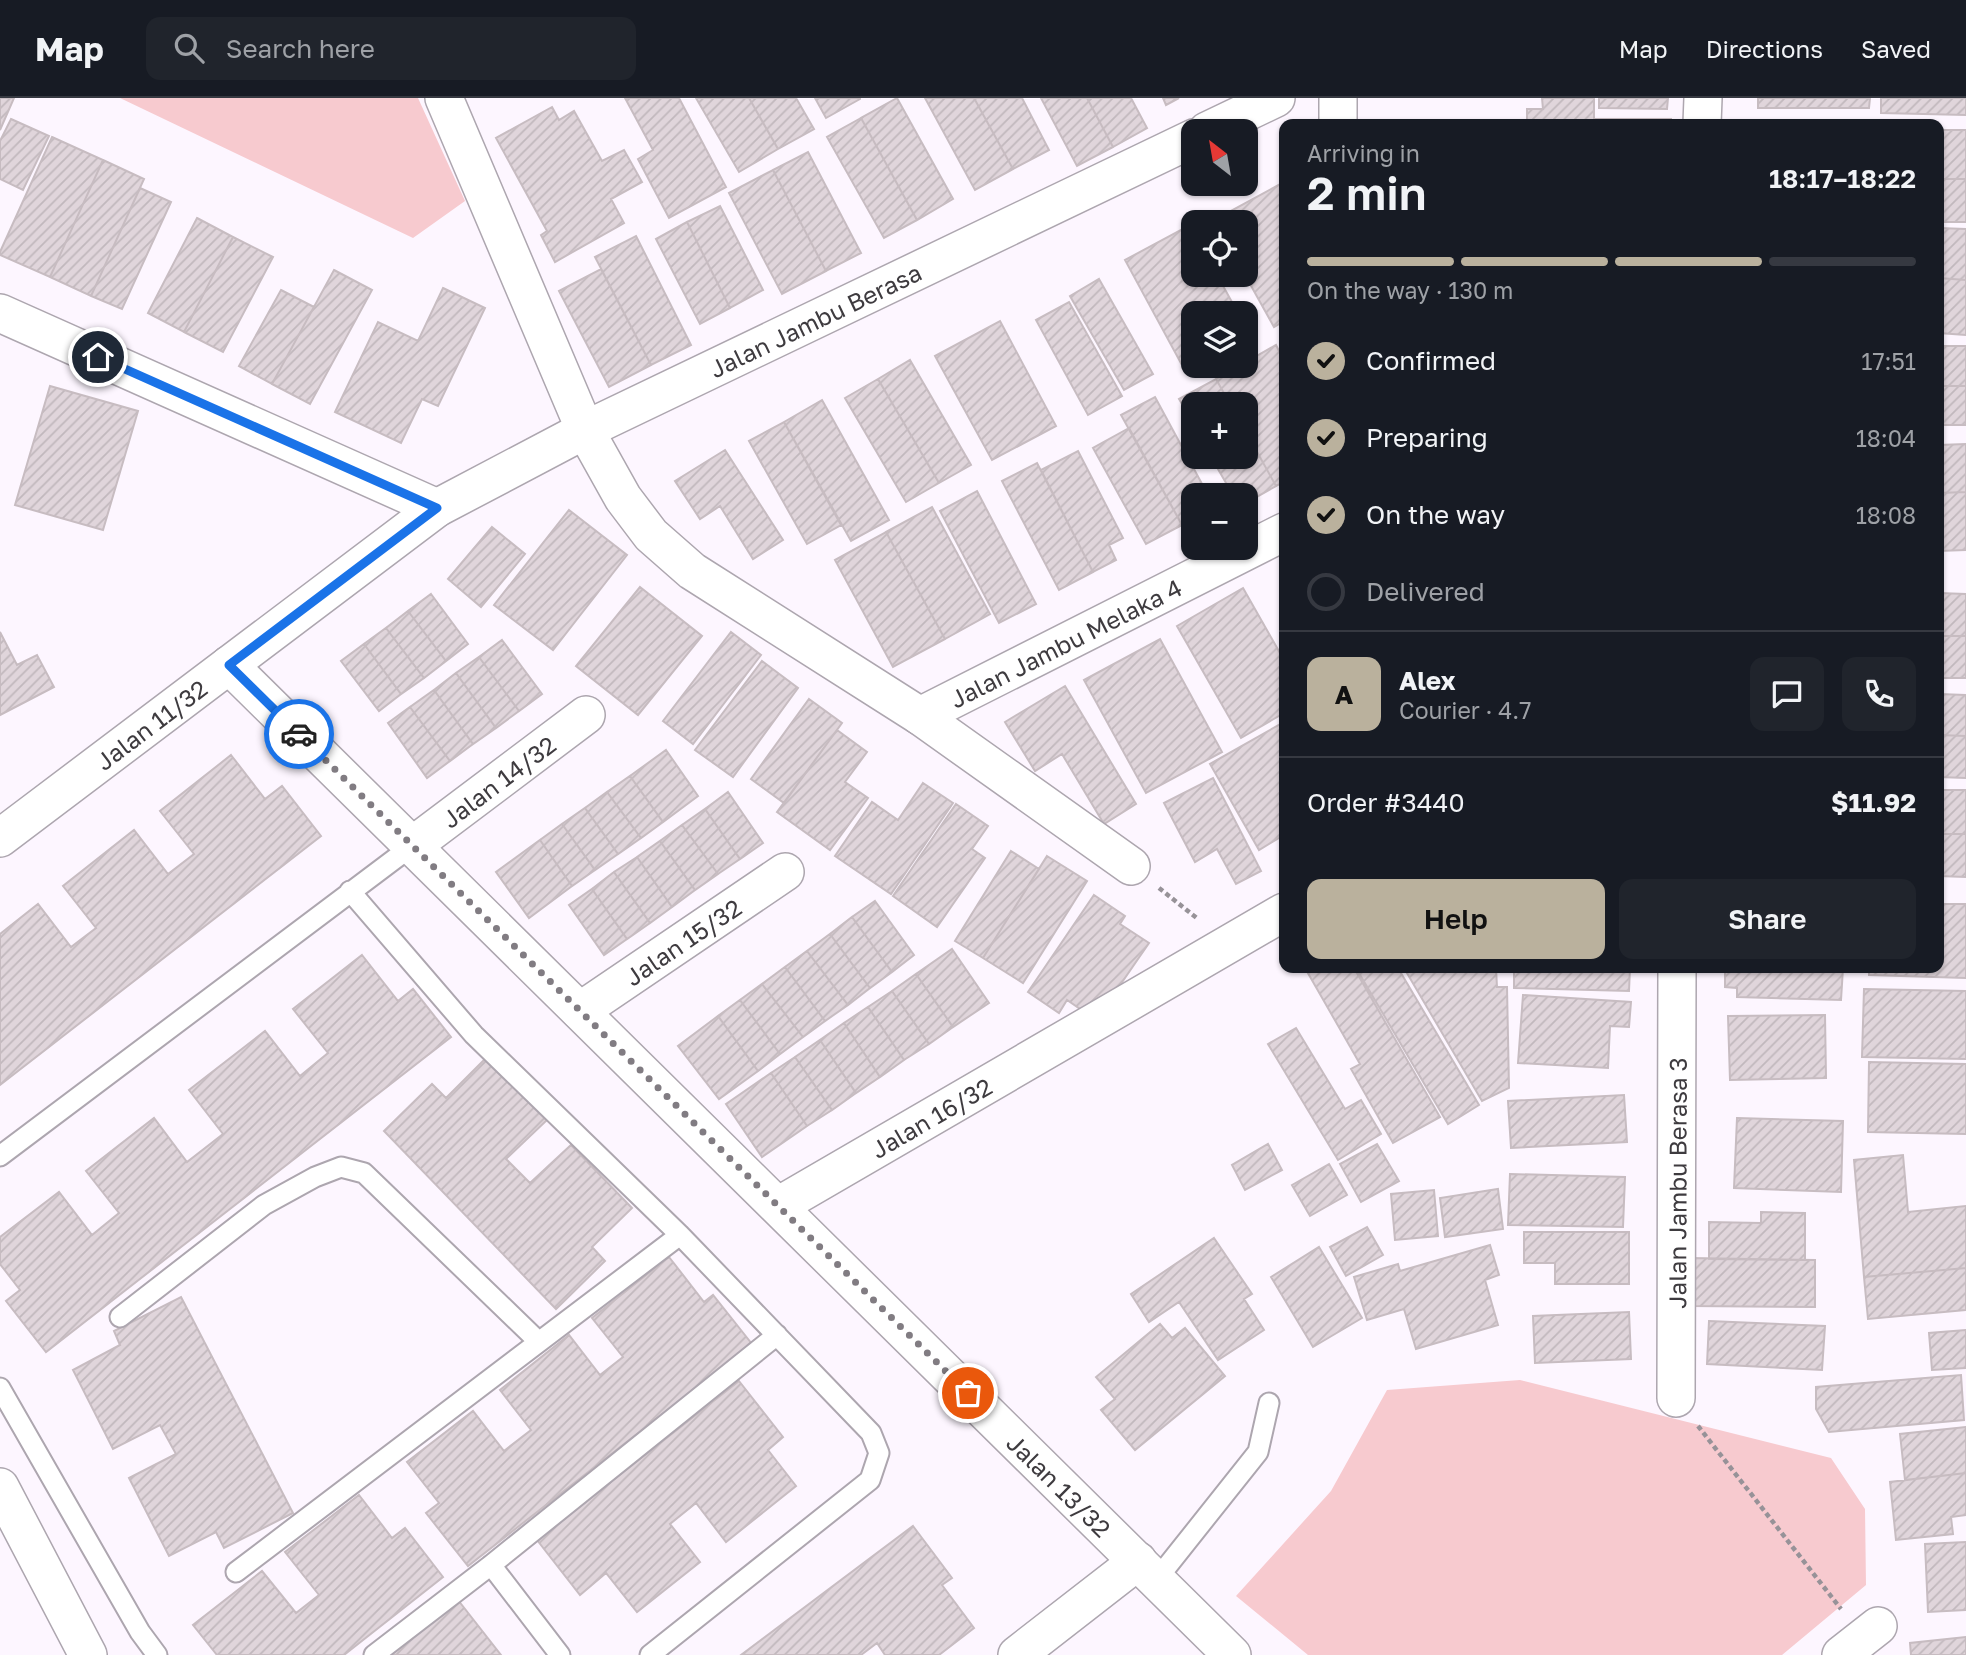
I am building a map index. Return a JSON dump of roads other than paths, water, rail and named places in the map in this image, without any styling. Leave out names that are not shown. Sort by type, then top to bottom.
[{"type":"street","points":[[1231,119],[1276,98]]},
{"type":"street","points":[[1338,98],[1338,119]]},
{"type":"street","points":[[1702,119],[1703,98]]},
{"type":"street","points":[[454,102],[585,430],[623,498],[651,535],[692,571],[920,716],[1130,866]]},
{"type":"street","name":"Jalan Jambu Berasa","points":[[437,508],[585,430],[1181,144]]},
{"type":"street","points":[[1,315],[437,508]]},
{"type":"street","name":"Jalan 11/32","points":[[0,838],[437,508]]},
{"type":"street","name":"Jalan Jambu Melaka 4","points":[[920,716],[1279,535]]},
{"type":"street","name":"Jalan 13/32","points":[[229,665],[1232,1655]]},
{"type":"street","name":"Jalan 14/32","points":[[412,846],[586,715]]},
{"type":"street","name":"Jalan 15/32","points":[[580,1011],[785,872]]},
{"type":"street","name":"Jalan 16/32","points":[[778,1206],[1279,915]]},
{"type":"street","name":"Jalan Jambu Berasa 3","points":[[1676,1398],[1677,973]]},
{"type":"street","points":[[2,1496],[88,1655]]},
{"type":"street","points":[[1017,1655],[1148,1570]]},
{"type":"lane","points":[[0,1156],[412,846]]},
{"type":"lane","points":[[350,891],[474,1035],[680,1235],[777,1335],[871,1433],[879,1453],[870,1480],[650,1655]]},
{"type":"lane","points":[[120,1317],[264,1205],[315,1177],[341,1167],[364,1173],[539,1342]]},
{"type":"lane","points":[[236,1572],[680,1235]]},
{"type":"lane","points":[[374,1655],[491,1565],[777,1335]]},
{"type":"lane","points":[[0,1388],[140,1632],[156,1655]]},
{"type":"lane","points":[[1148,1570],[1258,1452],[1269,1403]]},
{"type":"lane","points":[[491,1565],[560,1655]]}]
